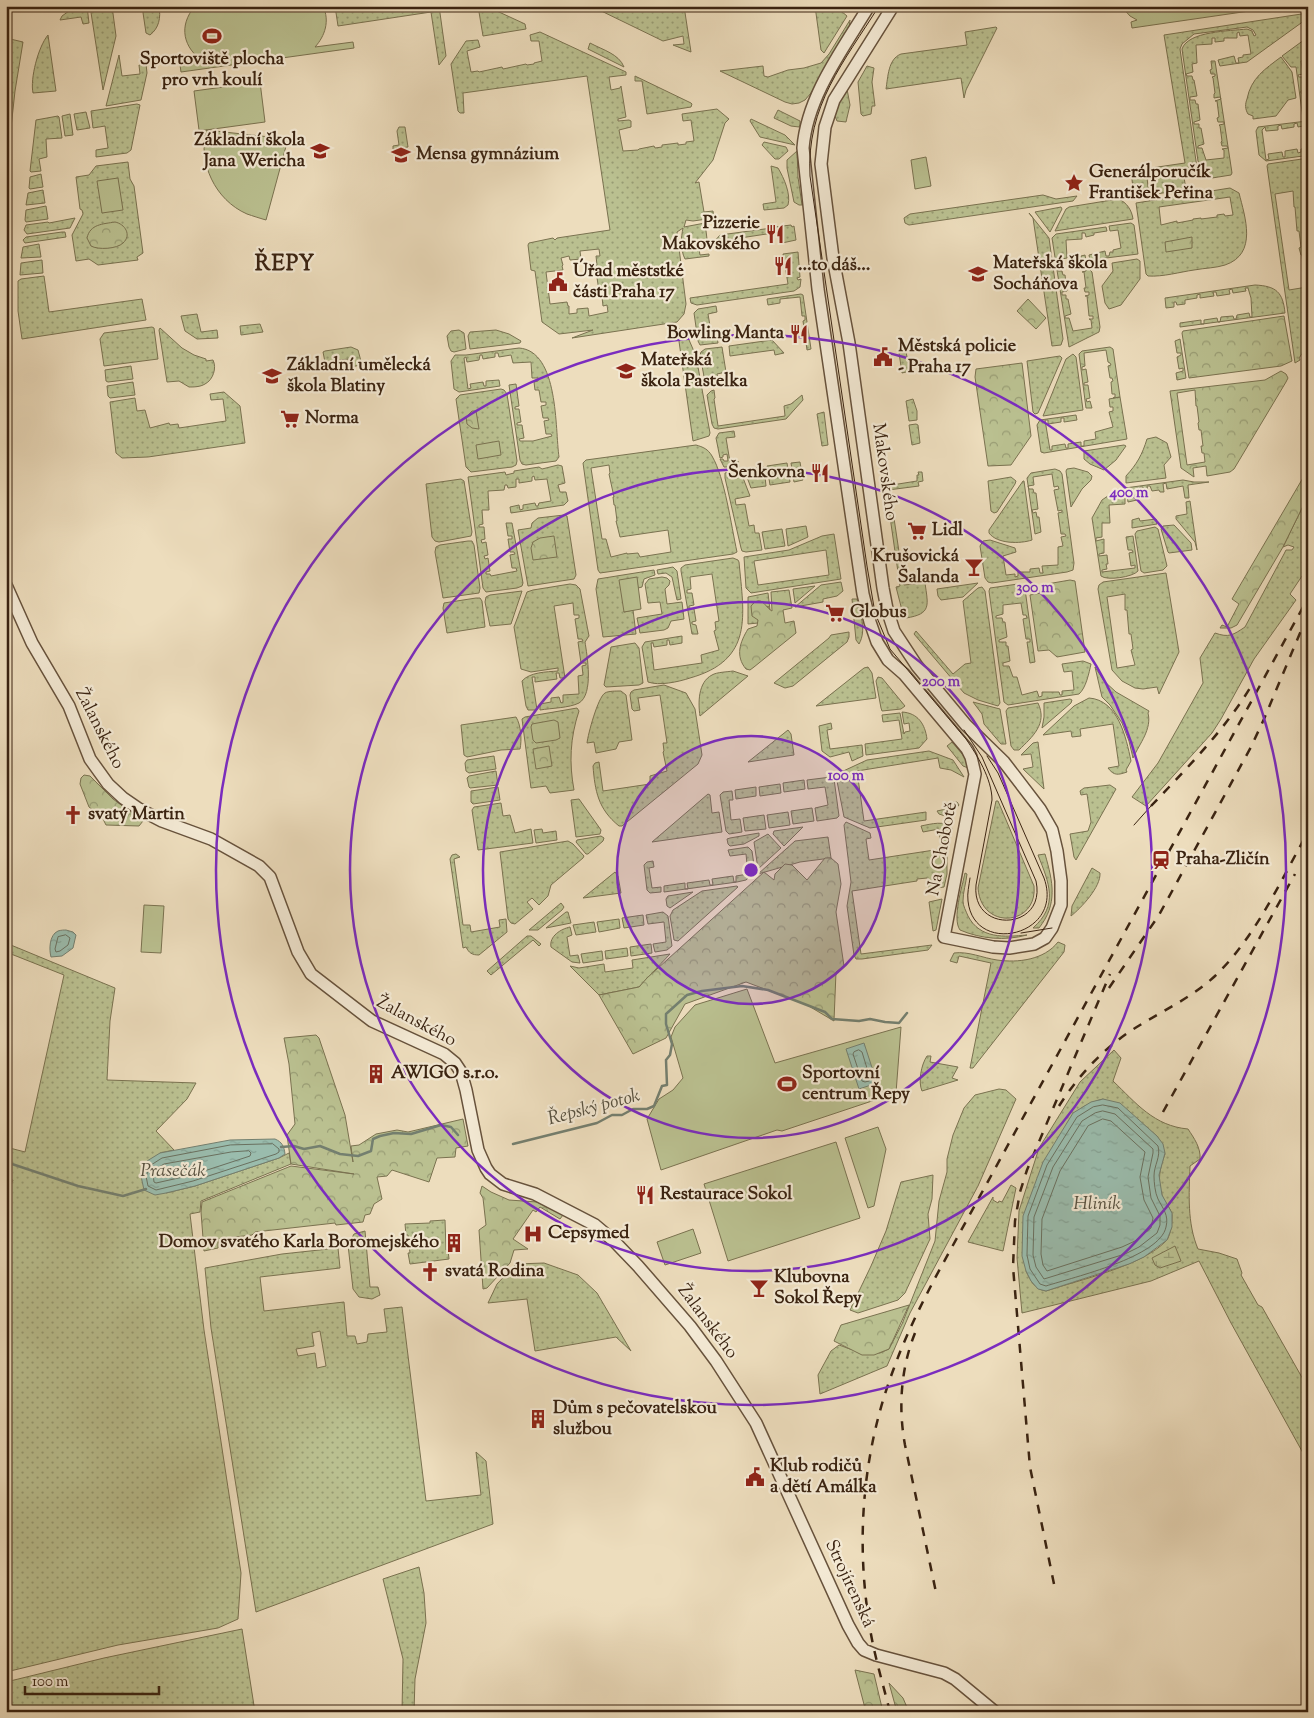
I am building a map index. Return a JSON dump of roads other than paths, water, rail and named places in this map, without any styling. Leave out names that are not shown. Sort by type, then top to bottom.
[{"type":"street","name":"Na Chobotě","points":[[870,6],[819,90],[808,116],[802,148],[818,289],[863,594],[870,622],[888,660],[904,674],[959,739],[967,749],[974,766],[975,774],[944,937]]},
{"type":"street","name":"Makovského","points":[[893,6],[834,100],[825,127],[821,164],[887,609],[894,630],[917,666],[966,726],[1004,762],[1047,820],[1057,851],[1061,881],[1061,905],[1049,933],[1045,938],[1034,944],[1000,947],[944,937]]},
{"type":"street","name":"Žalanského","points":[[6,585],[32,643],[69,706],[90,759],[108,784],[139,809],[162,821],[211,839],[259,866],[270,877],[298,952],[311,974],[372,1022],[444,1054],[455,1063],[461,1072],[466,1090],[478,1150],[490,1174],[503,1184],[535,1194],[595,1225],[614,1241],[690,1326],[756,1423]]},
{"type":"street","name":"Strojírenská","points":[[756,1423],[848,1625],[860,1647],[876,1655],[944,1673],[955,1679],[995,1712]]},
{"type":"water","points":[[66,930],[76,935],[73,948],[62,956],[51,957],[51,939],[58,931]]},
{"type":"water","points":[[864,1043],[877,1083],[859,1089],[846,1049]]},
{"type":"water","name":"Hliník","points":[[1103,1099],[1120,1103],[1157,1136],[1163,1144],[1165,1153],[1159,1175],[1162,1195],[1172,1213],[1172,1227],[1167,1240],[1144,1257],[1129,1264],[1046,1291],[1038,1289],[1026,1271],[1022,1256],[1023,1216],[1043,1162],[1073,1113],[1091,1102]]},
{"type":"water","name":"Prasečák","points":[[275,1139],[281,1143],[285,1151],[285,1154],[279,1158],[195,1186],[166,1193],[155,1195],[144,1190],[141,1176],[147,1161],[160,1153],[230,1140]]},
{"type":"waterway","name":"Řepský potok","points":[[513,1144],[597,1123],[612,1115],[622,1115],[633,1109],[647,1109],[654,1106],[662,1086],[667,1085],[666,1060],[670,1055],[672,1044],[666,1024],[666,1014],[687,995],[702,991],[742,986],[768,990],[825,1012],[832,1019],[859,1021],[870,1019],[899,1023],[907,1013]]},
{"type":"waterway","name":"Řepský potok","points":[[281,1147],[294,1146],[304,1149],[320,1146],[340,1154],[358,1156],[371,1151],[373,1139],[394,1133],[411,1134],[441,1125],[451,1127],[458,1135]]},
{"type":"waterway","name":"Řepský potok","points":[[6,1162],[78,1186],[123,1196],[146,1189]]},
{"type":"tram line","points":[[879,6],[830,86],[814,128],[810,151],[810,176],[867,566],[875,613],[890,649],[966,739],[987,776],[992,800],[976,885],[978,901],[985,912],[996,918],[1008,920],[1021,917],[1031,910],[1036,898],[1036,881],[982,757],[964,730]]},
{"type":"tram line","points":[[970,878],[968,901],[974,918],[985,929],[1000,934],[1016,932],[1031,926],[1042,914],[1047,898],[1044,878],[998,773],[987,756]]},
{"type":"tram line","points":[[1134,825],[1151,806]]},
{"type":"tram line","points":[[1021,933],[1052,928]]},
{"type":"railway","points":[[890,1712],[868,1615],[864,1584],[863,1521],[869,1459],[884,1398],[898,1356],[935,1278],[1308,598]]},
{"type":"railway","points":[[1109,988],[1159,915],[1251,747],[1308,614]]},
{"type":"railway","points":[[1151,806],[1192,763],[1218,732],[1253,683]]},
{"type":"railway","points":[[1059,1106],[1074,1084],[1111,1046],[1132,1030],[1195,992],[1215,976],[1229,961],[1255,926],[1308,832]]},
{"type":"railway","points":[[1163,1112],[1295,874]]},
{"type":"railway","points":[[1054,1584],[1030,1467],[1013,1267],[1015,1221],[1020,1192],[1027,1170],[1110,974]]},
{"type":"railway","points":[[915,1333],[910,1346],[902,1388],[903,1431],[937,1597]]},
{"type":"place","name":"Sportoviště plocha pro vrh koulí","points":[[212,36]]},
{"type":"place","name":"Základní škola Jana Wericha","points":[[320,151]]},
{"type":"place","name":"Mensa gymnázium","points":[[401,155]]},
{"type":"place","name":"Generálporučík František Peřina","points":[[1074,183]]},
{"type":"place","name":"Pizzerie Makovského","points":[[775,234]]},
{"type":"place","name":"…to dáš…","points":[[783,266]]},
{"type":"place","name":"Mateřská škola Socháňova","points":[[978,274]]},
{"type":"place","name":"Úřad měststké části Praha 17","points":[[558,282]]},
{"type":"place","name":"Bowling Manta","points":[[799,334]]},
{"type":"place","name":"Městská policie - Praha 17","points":[[883,357]]},
{"type":"place","name":"Mateřská škola Pastelka","points":[[626,371]]},
{"type":"place","name":"Základní umělecká škola Blatiny","points":[[272,376]]},
{"type":"place","name":"Norma","points":[[290,419]]},
{"type":"place","name":"Šenkovna","points":[[820,473]]},
{"type":"place","name":"Lidl","points":[[917,531]]},
{"type":"place","name":"Krušovická Šalanda","points":[[974,567]]},
{"type":"place","name":"Globus","points":[[835,613]]},
{"type":"place","name":"svatý Martin","points":[[73,815]]},
{"type":"place","name":"Praha-Zličín","points":[[1161,860]]},
{"type":"place","name":"AWIGO s.r.o.","points":[[376,1074]]},
{"type":"place","name":"Sportovní centrum Řepy","points":[[787,1084]]},
{"type":"place","name":"Restaurace Sokol","points":[[645,1195]]},
{"type":"place","name":"Cepsymed","points":[[533,1234]]},
{"type":"place","name":"Domov svatého Karla Boromejského","points":[[454,1243]]},
{"type":"place","name":"svatá Rodina","points":[[430,1272]]},
{"type":"place","name":"Klubovna Sokol Řepy","points":[[759,1288]]},
{"type":"place","name":"Dům s pečovatelskou službou","points":[[538,1419]]},
{"type":"place","name":"Klub rodičů a dětí Amálka","points":[[755,1477]]},
{"type":"district","name":"ŘEPY","points":[[285,265]]}]
